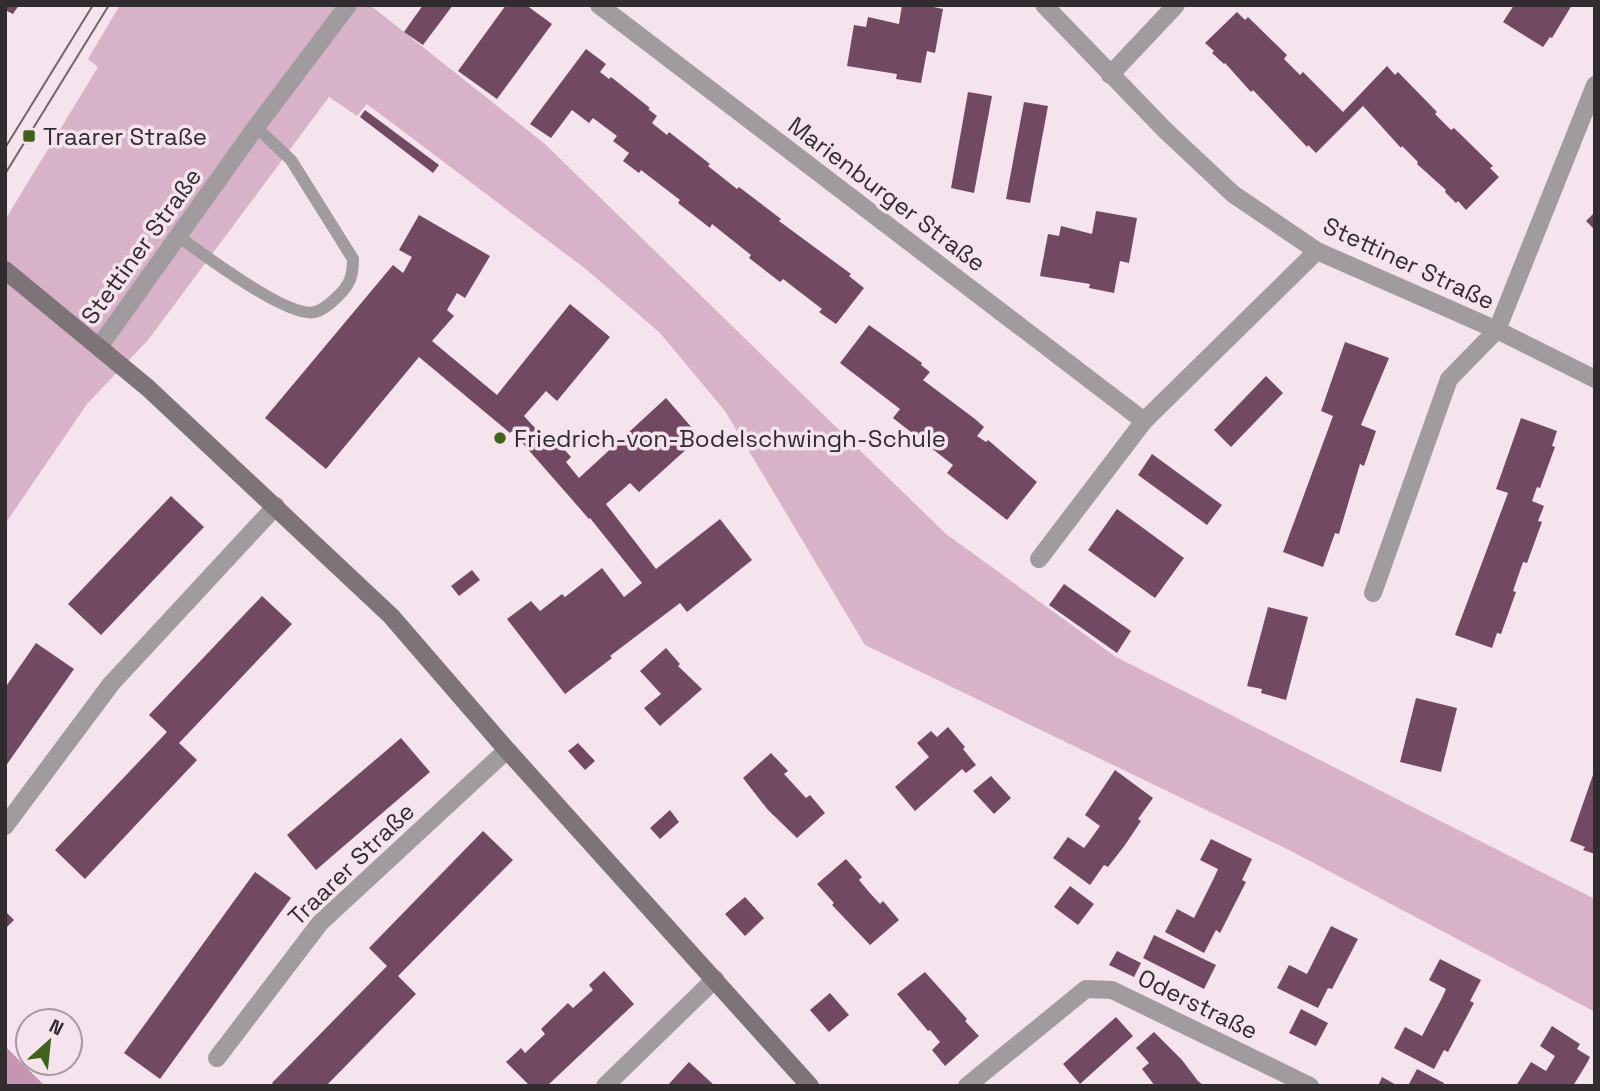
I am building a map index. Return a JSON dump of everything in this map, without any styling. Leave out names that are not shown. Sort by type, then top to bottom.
[{"type":"street","name":"Stettiner Straße","points":[[99,347],[256,127],[348,5]]},
{"type":"street","name":"Marienburger Straße","points":[[599,5],[1144,421]]},
{"type":"street","name":"Stettiner Straße","points":[[1044,5],[1110,75],[1233,194],[1317,251],[1497,330],[1595,379]]},
{"type":"street","points":[[1110,75],[1176,5]]},
{"type":"street","name":"Stettiner Straße","points":[[1373,593],[1449,379],[1497,330],[1595,85]]},
{"type":"street","points":[[1039,559],[1144,421],[1317,251]]},
{"type":"street","points":[[5,270],[149,388],[391,616],[507,750],[810,1086]]},
{"type":"street","points":[[5,826],[111,684],[276,506]]},
{"type":"street","name":"Traarer Straße","points":[[217,1058],[320,923],[507,750]]},
{"type":"street","points":[[605,1086],[715,979]]},
{"type":"street","name":"Oderstraße","points":[[967,1086],[1086,989],[1112,990],[1310,1086]]},
{"type":"lane","points":[[178,236],[255,288],[297,311],[313,313],[326,307],[344,291],[353,277],[353,259],[291,160],[256,127]]},
{"type":"shaded area","points":[[120,5],[370,5],[545,144],[946,534],[1116,657],[1595,899],[1595,1012],[1289,850],[865,645],[725,411],[660,333],[587,270],[367,104],[357,116],[329,97],[148,340],[87,404],[5,524],[5,220],[98,67],[88,59]]},
{"type":"shaded area","points":[[5,1046],[14,1055],[14,1077],[36,1077],[45,1086],[5,1086]]},
{"type":"building","points":[[5,5],[19,5],[13,14],[5,10]]},
{"type":"building","points":[[423,5],[453,5],[423,45],[404,32]]},
{"type":"building","points":[[506,5],[526,5],[552,24],[497,99],[458,71]]},
{"type":"building","points":[[902,5],[924,5],[943,9],[935,53],[927,51],[921,83],[896,79],[897,74],[847,66],[854,25],[866,27],[868,17],[899,24]]},
{"type":"building","points":[[1514,5],[1572,5],[1552,38],[1550,37],[1543,47],[1503,22]]},
{"type":"building","points":[[1237,12],[1245,20],[1248,17],[1287,55],[1284,59],[1300,75],[1303,72],[1343,112],[1387,66],[1395,75],[1398,72],[1451,130],[1454,128],[1493,166],[1490,168],[1499,177],[1466,210],[1417,164],[1402,146],[1401,148],[1363,106],[1316,153],[1308,145],[1307,147],[1253,90],[1251,92],[1205,43]]},
{"type":"building","points":[[586,49],[606,64],[600,72],[609,79],[611,77],[650,108],[648,109],[657,116],[652,123],[667,135],[669,132],[737,189],[739,187],[781,219],[779,221],[851,274],[849,276],[864,288],[836,324],[819,312],[822,309],[783,279],[780,282],[749,258],[751,255],[712,224],[710,228],[678,203],[680,200],[641,170],[639,173],[623,161],[629,153],[613,141],[617,136],[593,118],[589,123],[572,110],[551,138],[530,124]]},
{"type":"building","points":[[968,92],[992,96],[974,193],[951,188]]},
{"type":"building","points":[[1024,102],[1048,106],[1030,203],[1006,199]]},
{"type":"building","points":[[365,110],[439,165],[433,173],[360,117]]},
{"type":"building","points":[[1096,211],[1137,218],[1129,263],[1120,261],[1114,293],[1089,288],[1090,284],[1040,276],[1048,234],[1059,236],[1061,226],[1092,234]]},
{"type":"building","points":[[1595,212],[1595,230],[1586,221]]},
{"type":"building","points":[[419,215],[490,256],[465,298],[457,293],[447,310],[454,316],[432,341],[497,395],[570,304],[610,337],[557,401],[546,391],[524,416],[546,440],[551,435],[571,457],[566,462],[579,478],[666,398],[700,437],[639,492],[630,483],[606,504],[656,569],[720,519],[752,560],[687,612],[680,603],[565,694],[507,619],[531,601],[540,611],[562,594],[565,597],[602,568],[624,597],[642,583],[590,518],[512,431],[510,433],[419,357],[326,469],[265,418],[393,265],[403,273],[412,257],[399,250]]},
{"type":"building","points":[[869,325],[922,363],[930,372],[923,380],[984,427],[977,436],[986,442],[988,440],[1037,482],[1007,520],[947,473],[953,465],[893,418],[900,409],[840,363]]},
{"type":"building","points":[[1345,342],[1389,358],[1361,425],[1376,431],[1364,466],[1360,464],[1339,534],[1335,533],[1323,567],[1283,552],[1333,416],[1321,411]]},
{"type":"building","points":[[1266,376],[1283,393],[1231,447],[1214,430]]},
{"type":"building","points":[[1521,418],[1557,431],[1552,446],[1555,447],[1540,488],[1537,487],[1532,501],[1544,506],[1538,521],[1542,522],[1527,563],[1523,562],[1501,634],[1497,633],[1492,648],[1455,635],[1508,493],[1496,489]]},
{"type":"building","points":[[1152,454],[1222,505],[1207,525],[1138,475]]},
{"type":"building","points":[[171,496],[204,527],[101,635],[68,604]]},
{"type":"building","points":[[1117,509],[1184,558],[1155,598],[1088,550]]},
{"type":"building","points":[[472,570],[480,580],[459,596],[451,586]]},
{"type":"building","points":[[1064,584],[1131,631],[1117,653],[1049,605]]},
{"type":"building","points":[[262,596],[292,624],[179,743],[197,760],[85,879],[55,850],[167,732],[149,715]]},
{"type":"building","points":[[1268,607],[1308,617],[1286,700],[1261,693],[1262,689],[1247,686]]},
{"type":"building","points":[[36,643],[74,669],[5,767],[5,688]]},
{"type":"building","points":[[666,648],[680,664],[678,666],[702,689],[660,726],[644,708],[661,694],[640,671]]},
{"type":"building","points":[[1416,698],[1457,708],[1441,772],[1400,762]]},
{"type":"building","points":[[948,727],[976,765],[966,773],[962,769],[915,811],[895,787],[929,757],[917,743],[931,731],[937,737]]},
{"type":"building","points":[[401,738],[430,772],[316,870],[287,835]]},
{"type":"building","points":[[578,743],[595,761],[585,770],[568,751]]},
{"type":"building","points":[[771,753],[788,771],[784,774],[806,798],[810,795],[825,813],[797,838],[768,810],[743,778]]},
{"type":"building","points":[[1115,770],[1153,798],[1138,819],[1141,821],[1125,845],[1108,867],[1104,865],[1090,885],[1053,858],[1068,837],[1084,848],[1100,826],[1085,815]]},
{"type":"building","points":[[1595,772],[1595,854],[1570,841]]},
{"type":"building","points":[[991,776],[1011,798],[994,814],[973,791]]},
{"type":"building","points":[[670,810],[679,822],[660,839],[650,828]]},
{"type":"building","points":[[483,831],[513,860],[398,976],[416,994],[326,1086],[275,1086],[272,1083],[387,966],[369,948]]},
{"type":"building","points":[[1211,839],[1252,859],[1242,880],[1246,882],[1220,933],[1216,930],[1204,953],[1165,932],[1177,909],[1194,918],[1214,878],[1218,869],[1200,860]]},
{"type":"building","points":[[846,859],[862,877],[859,880],[869,892],[880,904],[883,901],[899,920],[870,945],[832,905],[834,903],[817,884]]},
{"type":"building","points":[[255,872],[291,898],[160,1079],[124,1053]]},
{"type":"building","points":[[1070,886],[1094,904],[1078,925],[1054,907]]},
{"type":"building","points":[[745,897],[764,918],[745,936],[725,914]]},
{"type":"building","points":[[5,911],[14,920],[5,929]]},
{"type":"building","points":[[1331,926],[1358,939],[1332,989],[1328,988],[1318,1008],[1277,988],[1289,965],[1307,974]]},
{"type":"building","points":[[1154,935],[1216,965],[1204,989],[1143,958]]},
{"type":"building","points":[[1117,951],[1141,963],[1134,977],[1109,965]]},
{"type":"building","points":[[1440,959],[1481,980],[1470,1001],[1474,1003],[1448,1052],[1444,1050],[1434,1069],[1394,1048],[1405,1027],[1422,1036],[1442,998],[1446,989],[1429,980]]},
{"type":"building","points":[[604,971],[634,1004],[547,1086],[530,1086],[506,1062],[521,1048],[525,1053],[545,1034],[541,1029],[568,1003],[573,1008],[593,990],[589,985]]},
{"type":"building","points":[[925,972],[979,1036],[945,1066],[932,1050],[940,1042],[897,994]]},
{"type":"building","points":[[830,993],[849,1015],[829,1032],[810,1010]]},
{"type":"building","points":[[1301,1009],[1328,1023],[1316,1046],[1289,1033]]},
{"type":"building","points":[[1116,1017],[1133,1036],[1080,1084],[1063,1064]]},
{"type":"building","points":[[1552,1026],[1580,1044],[1577,1049],[1590,1057],[1587,1063],[1573,1086],[1516,1086],[1531,1062],[1546,1071],[1555,1056],[1540,1046]]},
{"type":"building","points":[[1154,1032],[1204,1086],[1155,1086],[1142,1069],[1149,1063],[1136,1048]]},
{"type":"building","points":[[689,1062],[715,1086],[667,1086]]},
{"type":"building","points":[[1417,1069],[1444,1083],[1443,1086],[1408,1086]]},
{"type":"building","points":[[1382,1077],[1398,1086],[1378,1086]]},
{"type":"tram line","points":[[5,148],[93,5]]},
{"type":"tram line","points":[[5,174],[109,5]]},
{"type":"place","name":"Traarer Straße","points":[[29,136]]},
{"type":"place","name":"Friedrich-von-Bodelschwingh-Schule","points":[[500,438]]}]
